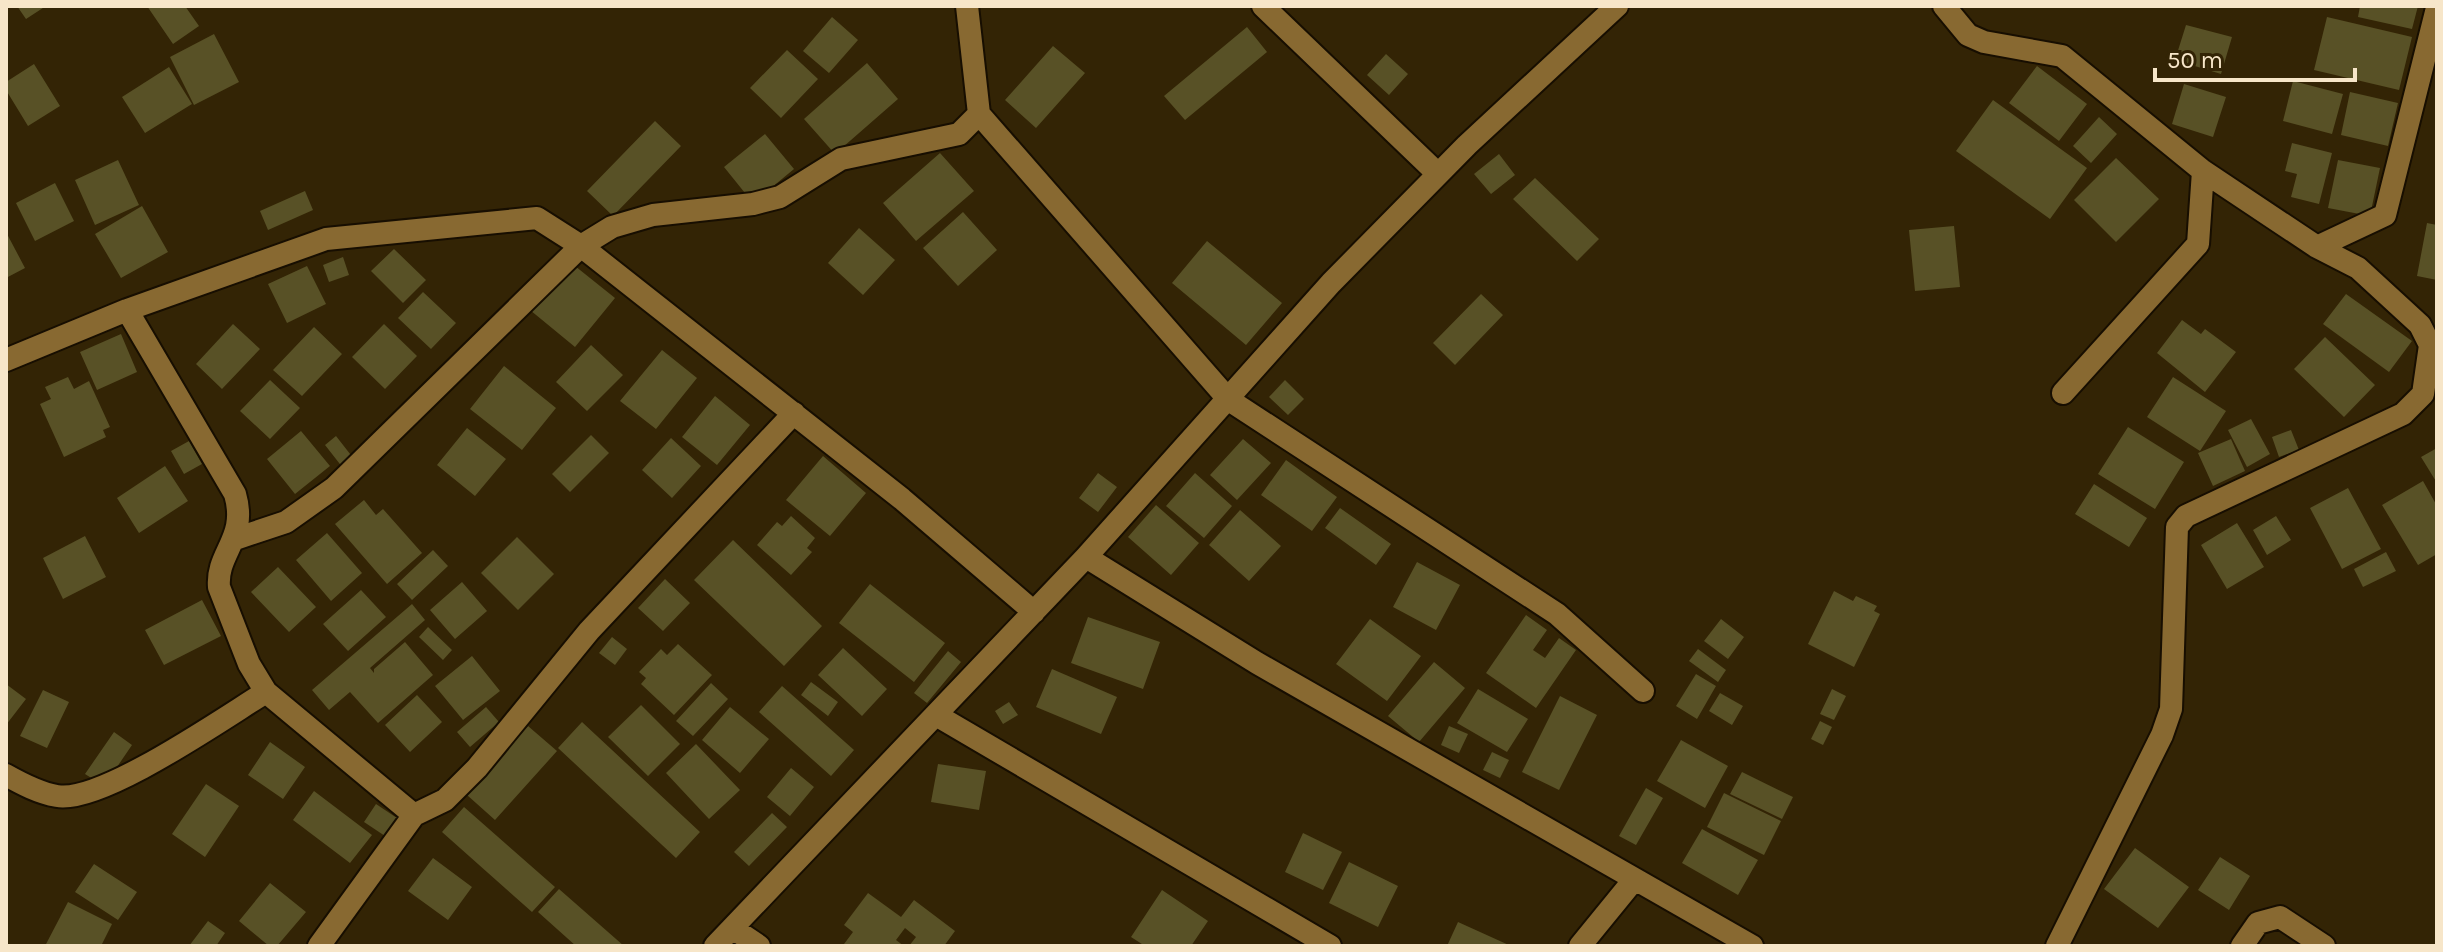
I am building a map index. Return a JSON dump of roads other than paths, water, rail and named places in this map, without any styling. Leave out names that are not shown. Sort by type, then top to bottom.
[{"type":"street","points":[[967,6],[979,114],[1229,400],[1557,614],[1643,691]]},
{"type":"street","points":[[1263,6],[1438,174]]},
{"type":"street","points":[[715,946],[1086,557],[1331,283],[1438,174],[1617,6]]},
{"type":"street","points":[[1944,6],[1968,35],[1984,42],[2062,56],[2203,171],[2317,247],[2358,268],[2420,325],[2430,345],[2423,394],[2403,414],[2186,516],[2177,527],[2171,709],[2162,735],[2057,946]]},
{"type":"street","points":[[2317,247],[2385,215],[2437,8]]},
{"type":"street","points":[[235,539],[286,522],[334,488],[581,246],[612,227],[653,215],[753,204],[780,197],[841,159],[959,134],[979,114]]},
{"type":"street","points":[[2063,393],[2198,244],[2203,171]]},
{"type":"street","points":[[6,360],[127,310],[326,239],[537,218],[581,246],[794,413],[969,554],[1034,612]]},
{"type":"street","points":[[2358,268],[2361,226]]},
{"type":"street","points":[[127,310],[235,494],[241,514],[235,539],[218,576],[219,587],[249,664],[266,692],[414,815]]},
{"type":"street","points":[[319,946],[414,815],[445,800],[477,768],[589,631],[794,413]]},
{"type":"street","points":[[1086,557],[1257,663],[1633,881],[1752,946]]},
{"type":"street","points":[[6,775],[59,797],[91,793],[144,766],[266,692]]},
{"type":"street","points":[[936,715],[1330,946]]},
{"type":"street","points":[[1580,946],[1633,881]]},
{"type":"street","points":[[2242,946],[2258,923],[2280,917],[2324,946]]},
{"type":"street","points":[[734,929],[759,946]]}]
